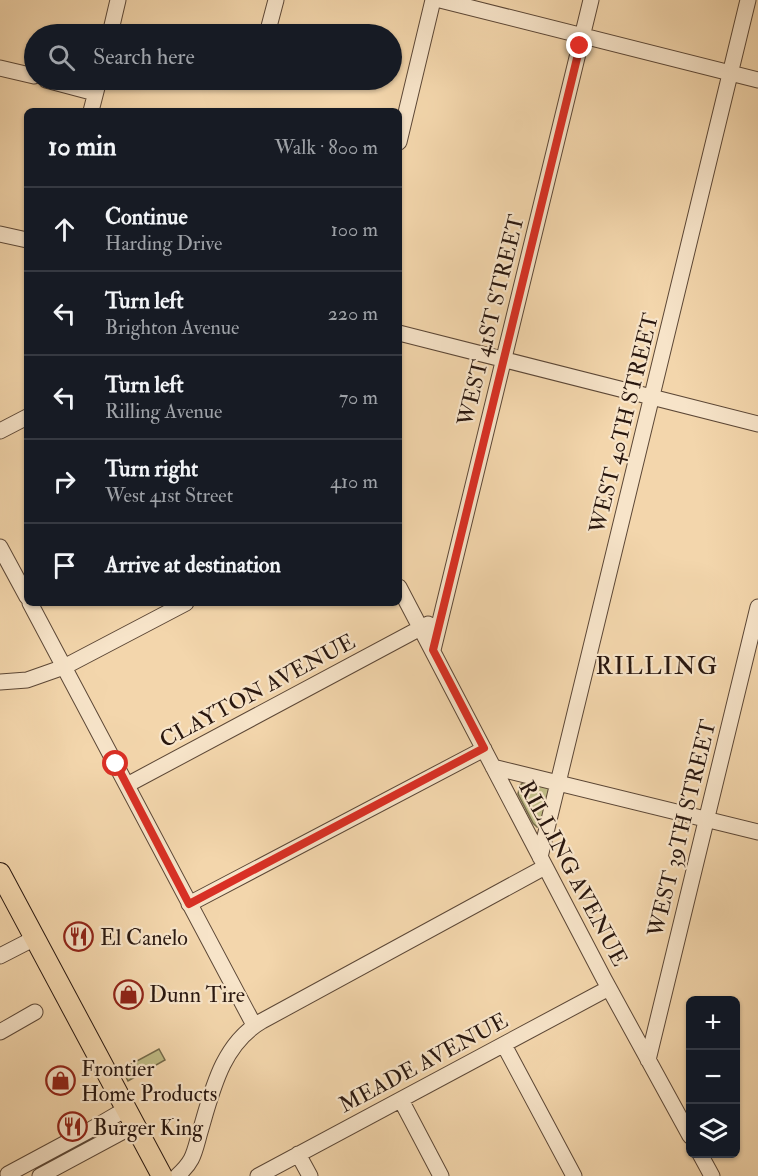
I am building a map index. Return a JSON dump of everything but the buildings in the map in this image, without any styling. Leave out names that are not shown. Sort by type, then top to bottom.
[{"type":"main road","points":[[0,873],[162,1176]]},
{"type":"street","points":[[112,24],[118,0]]},
{"type":"street","points":[[270,24],[276,0]]},
{"type":"street","points":[[402,129],[433,0]]},
{"type":"street","points":[[440,0],[758,80]]},
{"type":"street","name":"WEST 41ST STREET","points":[[433,650],[591,0]]},
{"type":"street","name":"WEST 40TH STREET","points":[[542,862],[558,783],[748,0]]},
{"type":"street","points":[[0,68],[24,74]]},
{"type":"street","points":[[92,108],[96,90]]},
{"type":"street","points":[[0,234],[24,239]]},
{"type":"street","points":[[402,334],[758,424]]},
{"type":"street","points":[[0,431],[24,419]]},
{"type":"street","points":[[0,547],[24,591]]},
{"type":"street","name":"RILLING AVENUE","points":[[402,593],[542,862],[686,1129]]},
{"type":"street","points":[[32,606],[254,1025]]},
{"type":"street","points":[[0,682],[27,681],[64,667],[180,606]]},
{"type":"street","name":"WEST 39TH STREET","points":[[648,1060],[758,607]]},
{"type":"street","name":"CLAYTON AVENUE","points":[[127,785],[441,617]]},
{"type":"street","points":[[189,904],[484,748]]},
{"type":"street","points":[[493,767],[758,832]]},
{"type":"street","points":[[177,1176],[190,1163],[217,1075],[225,1059],[244,1033],[254,1025],[542,862]]},
{"type":"street","points":[[0,956],[35,938]]},
{"type":"street","name":"MEADE AVENUE","points":[[258,1176],[609,988]]},
{"type":"street","points":[[0,1032],[35,1012]]},
{"type":"street","points":[[504,1045],[574,1176]]},
{"type":"street","points":[[401,1100],[441,1176]]},
{"type":"street","points":[[8,1174],[90,1130],[131,1117]]},
{"type":"street","points":[[40,1176],[131,1117]]},
{"type":"street","points":[[298,1154],[310,1176]]},
{"type":"street","points":[[702,1158],[712,1176]]},
{"type":"shaded area","points":[[524,782],[549,789],[541,827],[533,823],[518,794],[520,785]]},
{"type":"shaded area","points":[[159,1049],[165,1060],[128,1081],[122,1069]]},
{"type":"place","name":"El Canelo","points":[[79,937]]},
{"type":"place","name":"Dunn Tire","points":[[128,994]]},
{"type":"place","name":"Frontier Home Products","points":[[60,1081]]},
{"type":"place","name":"Burger King","points":[[72,1127]]},
{"type":"district","name":"RILLING","points":[[657,666]]},
{"type":"route","points":[[116,764],[189,904],[484,748],[433,650],[580,46]]}]
